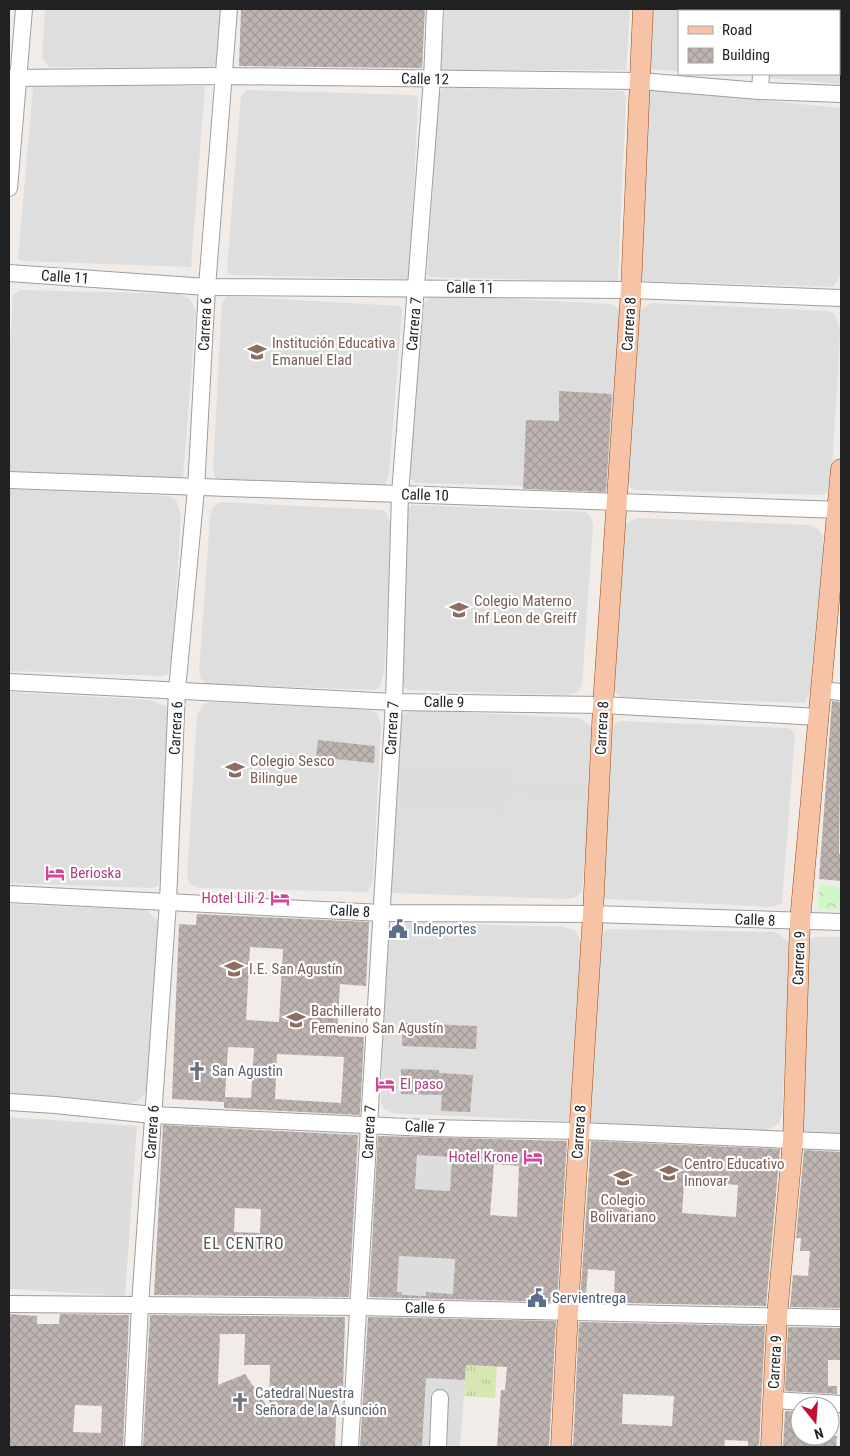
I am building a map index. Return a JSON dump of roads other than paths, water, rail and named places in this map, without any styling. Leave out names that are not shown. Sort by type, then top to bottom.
[{"type":"main road","name":"Carrera 8","points":[[561,1447],[594,914],[603,705],[631,290],[643,9]]},
{"type":"main road","name":"Carrera 9","points":[[771,1447],[777,1316],[793,1140],[800,921],[820,690],[840,510],[841,469]]},
{"type":"street","points":[[9,188],[14,78],[24,9]]},
{"type":"street","name":"Carrera 6","points":[[134,1447],[140,1306],[168,902],[177,690],[196,489],[207,287],[229,9]]},
{"type":"street","name":"Carrera 7","points":[[350,1447],[360,1306],[394,702],[400,494],[417,287],[432,79],[435,9]]},
{"type":"street","points":[[760,91],[761,75]]},
{"type":"street","name":"Calle 12","points":[[14,78],[224,76],[640,81],[760,91],[841,94]]},
{"type":"street","name":"Calle 11","points":[[9,273],[207,287],[631,290],[841,298]]},
{"type":"street","name":"Calle 10","points":[[9,480],[196,489],[616,501],[840,510]]},
{"type":"street","name":"Calle 9","points":[[9,682],[394,702],[603,705],[819,717]]},
{"type":"street","points":[[820,690],[841,692]]},
{"type":"street","name":"Calle 8","points":[[9,894],[382,913],[594,914],[841,922]]},
{"type":"street","name":"Calle 7","points":[[9,1102],[153,1115],[427,1128],[580,1131],[841,1142]]},
{"type":"street","name":"Calle 6","points":[[9,1304],[360,1306],[841,1318]]},
{"type":"street","points":[[438,1447],[440,1398]]},
{"type":"street","points":[[773,1400],[841,1404]]},
{"type":"place","name":"Institución Educativa Emanuel Elad","points":[[257,352]]},
{"type":"place","name":"Colegio Materno Inf Leon de Greiff","points":[[459,610]]},
{"type":"place","name":"Colegio Sesco Bilingue","points":[[235,770]]},
{"type":"place","name":"Berioska","points":[[55,873]]},
{"type":"place","name":"Hotel Lili 2","points":[[280,898]]},
{"type":"place","name":"Indeportes","points":[[398,929]]},
{"type":"place","name":"I.E. San Agustín","points":[[234,969]]},
{"type":"place","name":"Bachillerato Femenino San Agustín","points":[[296,1020]]},
{"type":"place","name":"San Agustin","points":[[197,1071]]},
{"type":"place","name":"El paso","points":[[385,1084]]},
{"type":"place","name":"Hotel Krone","points":[[533,1157]]},
{"type":"place","name":"Centro Educativo Innovar","points":[[669,1173]]},
{"type":"place","name":"Colegio Bolivariano","points":[[623,1178]]},
{"type":"place","name":"Servientrega","points":[[537,1298]]},
{"type":"place","name":"Catedral Nuestra Señora de la Asunción","points":[[240,1402]]},
{"type":"district","name":"EL CENTRO","points":[[244,1243]]}]
